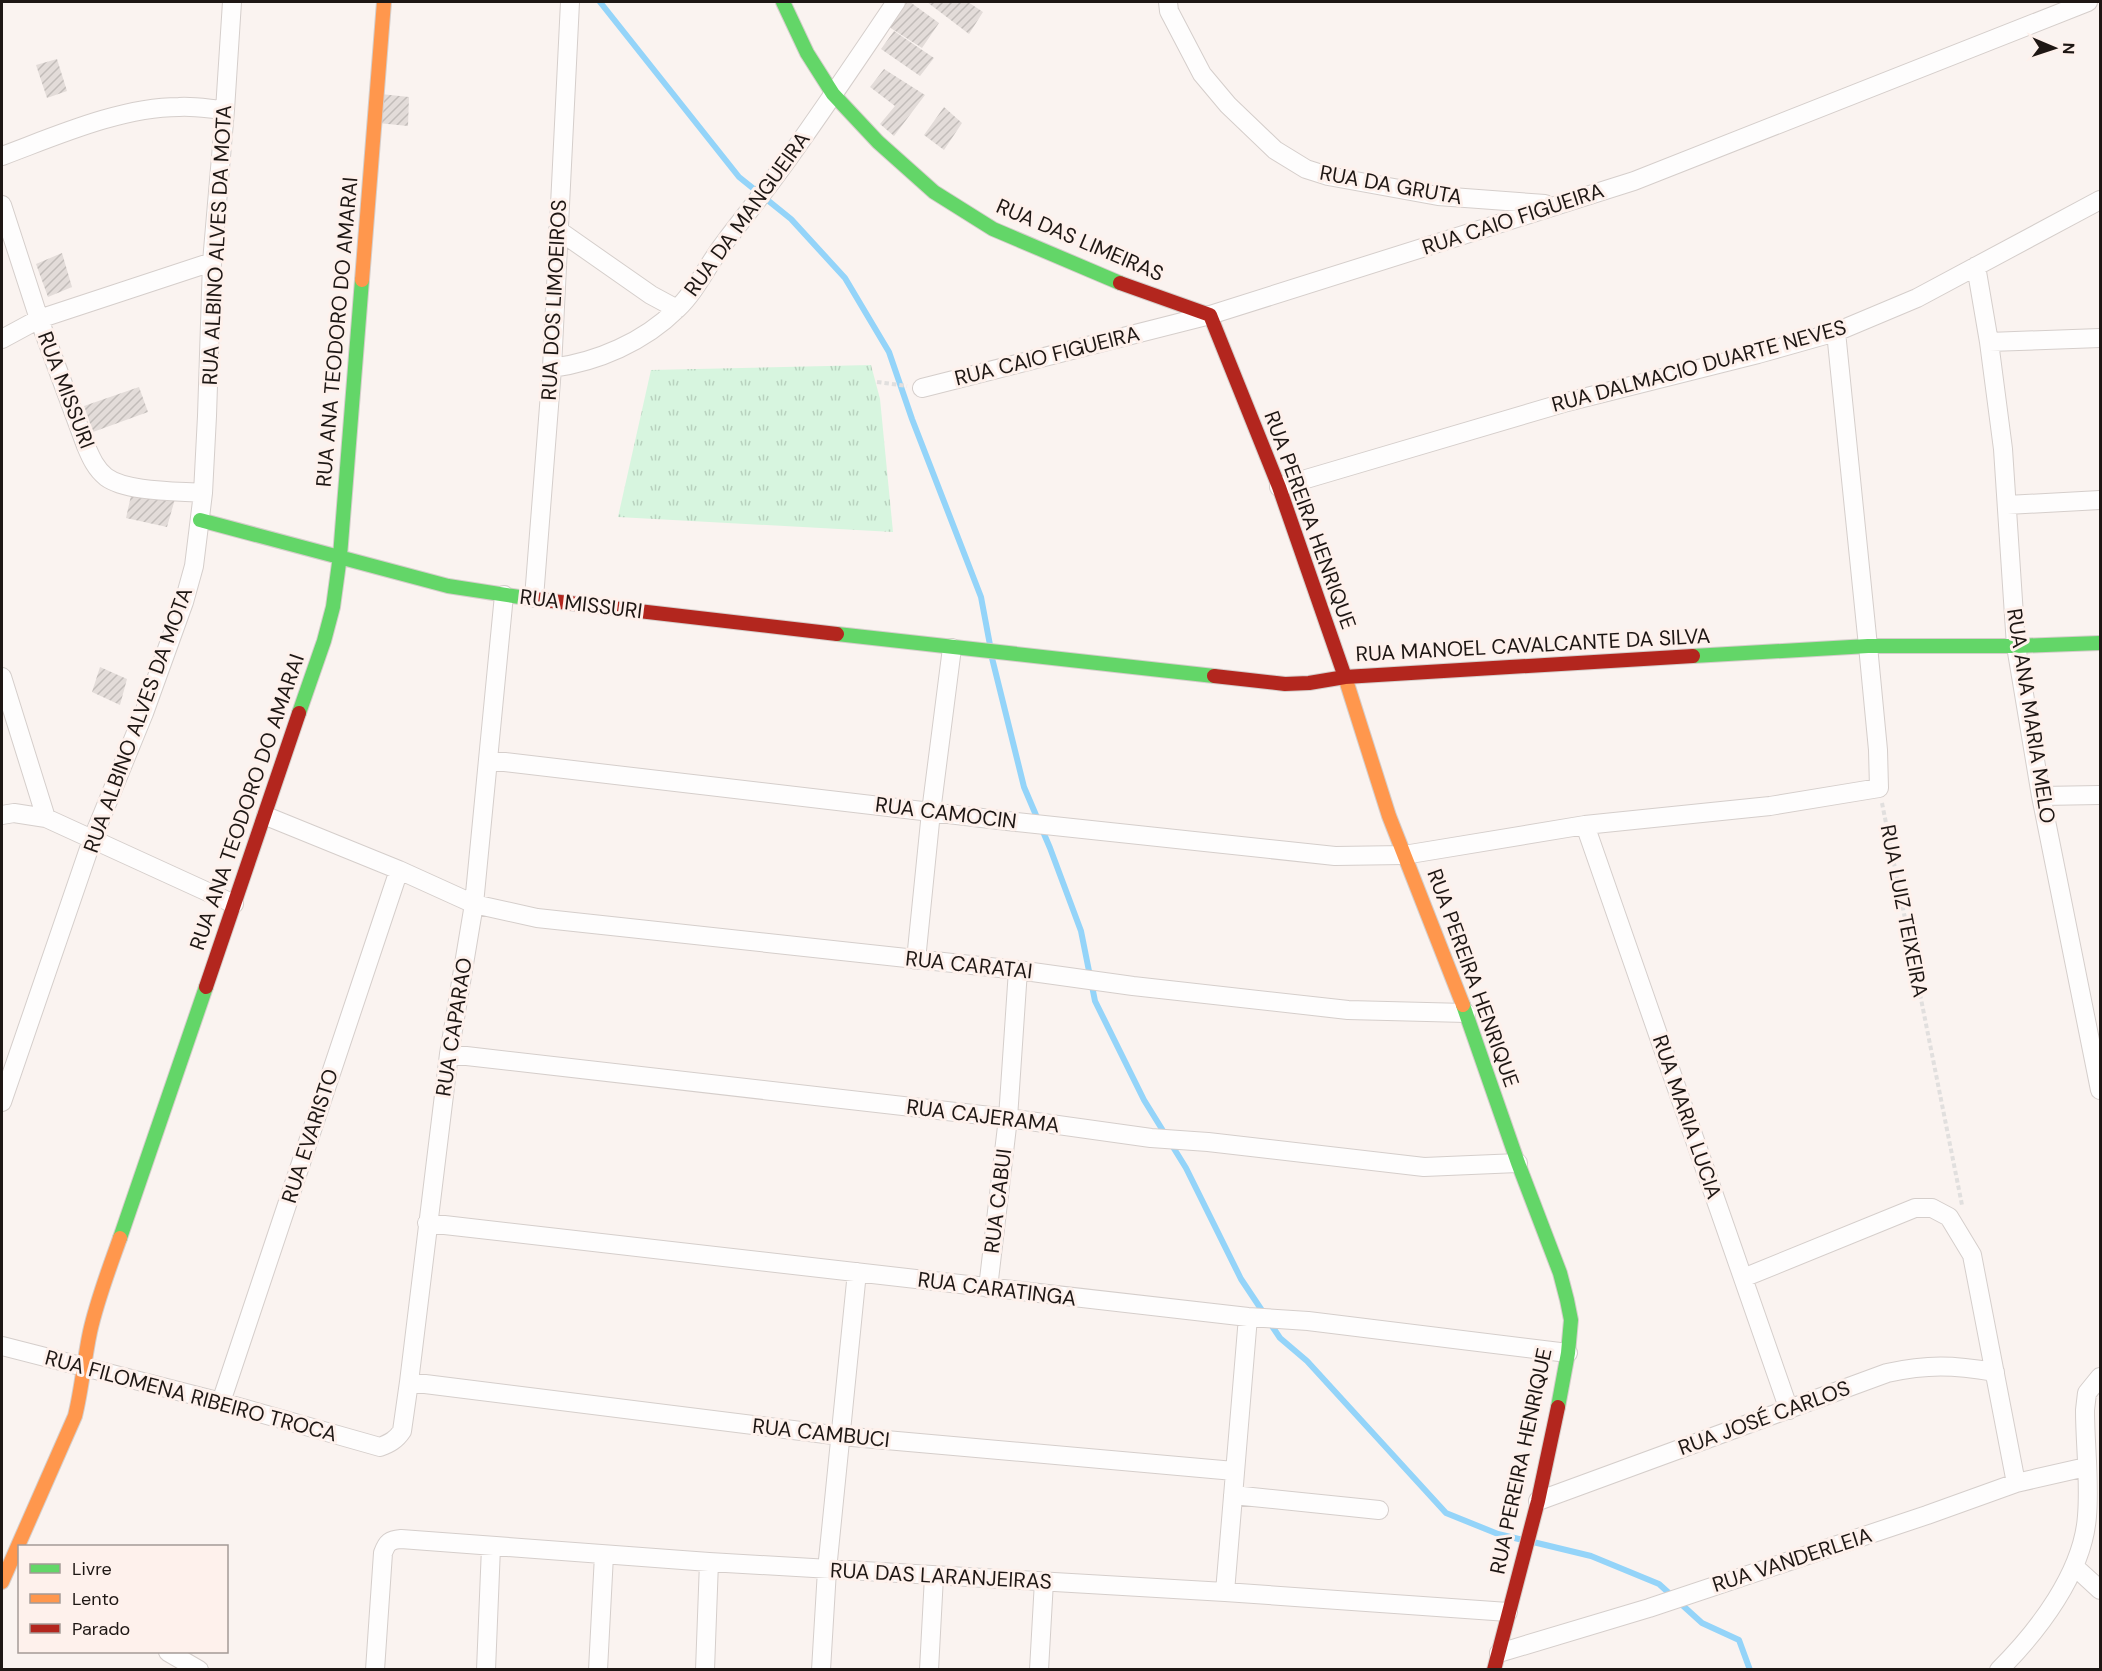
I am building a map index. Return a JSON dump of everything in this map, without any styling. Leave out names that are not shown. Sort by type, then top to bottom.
[{"type":"street","name":"RUA ANA TEODORO DO AMARAI","points":[[2,1582],[75,1416],[100,1296],[266,816],[324,641],[333,607],[340,556],[384,2]]},
{"type":"street","name":"RUA DAS LIMEIRAS","points":[[783,2],[807,53],[833,94],[878,142],[934,192],[993,228],[1055,257],[1119,283],[1210,315]]},
{"type":"street","name":"RUA DA MANGUEIRA","points":[[552,368],[578,364],[602,356],[634,340],[677,309],[691,294],[723,245],[780,170],[896,2]]},
{"type":"street","name":"RUA DA GRUTA","points":[[1168,2],[1173,19],[1202,74],[1228,105],[1275,150],[1306,169],[1328,176],[1438,196],[1555,205]]},
{"type":"street","name":"RUA CAIO FIGUEIRA","points":[[922,388],[1210,315],[1634,181],[2088,2]]},
{"type":"street","name":"RUA ALBINO ALVES DA MOTA","points":[[2,1102],[92,840],[144,713],[184,603],[194,566],[203,493],[212,262],[232,3]]},
{"type":"street","name":"RUA DOS LIMOEIROS","points":[[534,598],[552,368],[570,4]]},
{"type":"street","points":[[2,156],[61,134],[140,111],[178,106],[225,110]]},
{"type":"street","name":"RUA DALMACIO DUARTE NEVES","points":[[1279,486],[1567,402],[1836,332],[1917,298],[2100,200]]},
{"type":"street","name":"RUA MISSURI","points":[[2,205],[39,319],[94,465],[107,478],[124,487],[203,493]]},
{"type":"street","points":[[558,230],[651,295],[677,309]]},
{"type":"street","points":[[2,339],[39,319],[212,262]]},
{"type":"street","name":"RUA ANA MARIA MELO","points":[[1976,266],[2002,439],[2016,646],[2041,796],[2100,1090]]},
{"type":"street","name":"RUA PEREIRA HENRIQUE","points":[[1210,315],[1279,486],[1345,677],[1389,816],[1466,1013],[1518,1163],[1560,1273],[1570,1320],[1568,1353],[1536,1505],[1496,1661]]},
{"type":"street","points":[[1836,332],[1878,750],[1879,788]]},
{"type":"street","points":[[1989,342],[2100,338]]},
{"type":"street","points":[[2007,505],[2100,500]]},
{"type":"street","name":"RUA MISSURI","points":[[200,520],[448,586],[504,595],[961,649]]},
{"type":"street","name":"RUA CAPARAO","points":[[380,1447],[392,1443],[402,1431],[449,1054],[474,904],[504,595]]},
{"type":"street","name":"RUA MANOEL CAVALCANTE DA SILVA","points":[[961,649],[1285,684],[1345,677],[1868,646],[2016,646],[2100,642]]},
{"type":"street","points":[[916,960],[931,812],[961,649]]},
{"type":"street","points":[[2,677],[46,818]]},
{"type":"street","name":"RUA CAMOCIN","points":[[488,760],[1016,822],[1335,856],[1404,855],[1585,825],[1770,806],[1879,788]]},
{"type":"street","points":[[2041,796],[2100,795]]},
{"type":"street","points":[[2,815],[14,813],[46,818],[234,904]]},
{"type":"street","name":"RUA CARATAI","points":[[266,816],[399,870],[474,904],[537,918],[1018,970],[1348,1011],[1466,1013]]},
{"type":"street","name":"RUA MARIA LUCIA","points":[[1585,825],[1789,1410]]},
{"type":"street","name":"RUA EVARISTO","points":[[221,1402],[399,870]]},
{"type":"street","name":"RUA CABUI","points":[[988,1288],[1008,1118],[1018,970]]},
{"type":"street","name":"RUA CAJERAMA","points":[[449,1054],[1008,1118],[1151,1138],[1208,1142],[1424,1167],[1518,1163]]},
{"type":"street","points":[[1743,1278],[1915,1208],[1932,1208],[1949,1217],[1972,1255],[2016,1483]]},
{"type":"street","name":"RUA CARATINGA","points":[[427,1223],[988,1288],[1250,1317],[1308,1321],[1568,1353]]},
{"type":"street","points":[[821,1670],[827,1570],[857,1272]]},
{"type":"street","points":[[1225,1593],[1234,1472],[1250,1317]]},
{"type":"street","name":"RUA FILOMENA RIBEIRO TROCA","points":[[2,1346],[221,1402],[380,1447]]},
{"type":"street","name":"RUA JOSÉ CARLOS","points":[[1536,1505],[1887,1373],[1931,1365],[1960,1366],[1995,1372]]},
{"type":"street","points":[[1999,1670],[2024,1645],[2075,1567],[2083,1542],[2087,1518],[2087,1393],[2100,1377]]},
{"type":"street","name":"RUA CAMBUCI","points":[[409,1382],[841,1436],[1234,1472]]},
{"type":"street","name":"RUA VANDERLEIA","points":[[1496,1661],[2016,1483],[2086,1467]]},
{"type":"street","points":[[1233,1495],[1379,1510]]},
{"type":"street","name":"RUA DAS LARANJEIRAS","points":[[375,1670],[383,1553],[386,1544],[392,1540],[402,1539],[827,1570],[1044,1581],[1508,1612]]},
{"type":"street","points":[[486,1670],[491,1547]]},
{"type":"street","points":[[598,1670],[604,1555]]},
{"type":"street","points":[[705,1670],[709,1562]]},
{"type":"street","points":[[2075,1567],[2100,1590]]},
{"type":"street","points":[[929,1670],[934,1576]]},
{"type":"street","points":[[1039,1670],[1044,1581]]},
{"type":"street","points":[[170,1653],[199,1670]]},
{"type":"path","points":[[877,382],[883,383]]},
{"type":"path","name":"RUA LUIZ TEIXEIRA","points":[[1879,788],[1963,1208]]},
{"type":"green space","points":[[871,365],[880,399],[893,532],[618,517],[651,370]]},
{"type":"building","points":[[907,2],[939,23],[922,48],[889,27]]},
{"type":"building","points":[[927,2],[968,2],[983,12],[969,34]]},
{"type":"building","points":[[894,31],[934,58],[920,76],[881,49]]},
{"type":"building","points":[[57,59],[67,91],[47,98],[36,65]]},
{"type":"building","points":[[884,69],[925,95],[894,136],[880,124],[895,106],[870,87]]},
{"type":"building","points":[[381,94],[409,97],[408,126],[378,123]]},
{"type":"building","points":[[944,107],[962,123],[944,150],[924,135]]},
{"type":"building","points":[[62,253],[72,287],[48,297],[36,264]]},
{"type":"building","points":[[139,387],[148,412],[93,432],[84,406]]},
{"type":"building","points":[[132,491],[175,499],[167,527],[126,518]]},
{"type":"building","points":[[100,667],[127,679],[120,705],[92,692]]},
{"type":"waterway","points":[[600,2],[739,177],[791,219],[845,278],[889,352],[912,419],[981,597],[990,645]]},
{"type":"waterway","points":[[992,658],[1024,787],[1081,931],[1095,1001],[1144,1100],[1186,1168],[1241,1279],[1265,1315]]},
{"type":"waterway","points":[[1270,1323],[1280,1338],[1307,1361],[1446,1513],[1498,1534],[1523,1540]]},
{"type":"waterway","points":[[1533,1542],[1591,1556],[1659,1584],[1702,1623],[1739,1640],[1750,1670]]},
{"type":"traffic: fast","points":[[783,2],[807,53],[833,94],[878,142],[934,192],[993,229],[1120,283]]},
{"type":"traffic: fast","points":[[299,713],[324,641],[333,607],[340,556],[362,280]]},
{"type":"traffic: fast","points":[[200,520],[448,586],[526,598]]},
{"type":"traffic: fast","points":[[837,634],[1214,676]]},
{"type":"traffic: fast","points":[[1693,656],[1868,646],[2016,646],[2100,643]]},
{"type":"traffic: fast","points":[[120,1238],[206,987]]},
{"type":"traffic: fast","points":[[1463,1005],[1518,1163],[1560,1273],[1567,1300],[1571,1320],[1568,1353],[1558,1407]]},
{"type":"traffic: slow","points":[[362,280],[384,2]]},
{"type":"traffic: slow","points":[[1345,677],[1389,816],[1463,1005]]},
{"type":"traffic: slow","points":[[18,1545],[75,1416],[93,1320],[120,1238]]},
{"type":"traffic: slow","points":[[2,1582],[18,1546]]},
{"type":"traffic: jam","points":[[1120,283],[1210,315],[1279,487],[1345,677]]},
{"type":"traffic: jam","points":[[526,598],[837,634]]},
{"type":"traffic: jam","points":[[1214,676],[1285,684],[1309,683],[1345,677],[1693,656]]},
{"type":"traffic: jam","points":[[206,987],[299,713]]},
{"type":"traffic: jam","points":[[1494,1670],[1538,1501],[1558,1407]]}]
